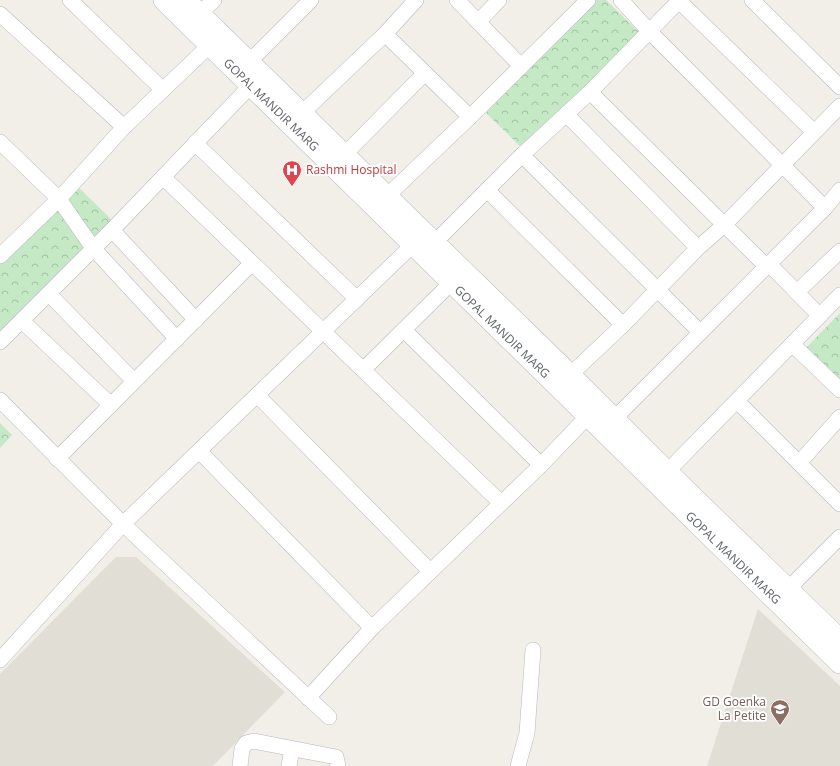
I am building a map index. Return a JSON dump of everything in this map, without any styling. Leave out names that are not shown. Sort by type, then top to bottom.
[{"type":"street","points":[[70,0],[163,90]]},
{"type":"street","name":"GOPAL MANDIR MARG","points":[[164,0],[210,45],[302,113],[386,197],[424,241],[452,282],[662,478],[838,650]]},
{"type":"street","points":[[0,342],[112,230],[195,143],[311,0]]},
{"type":"street","points":[[302,113],[385,34],[416,0]]},
{"type":"street","points":[[457,0],[521,66]]},
{"type":"street","points":[[478,22],[499,0]]},
{"type":"street","points":[[386,197],[470,117],[588,0]]},
{"type":"street","points":[[621,0],[649,31],[825,208]]},
{"type":"street","points":[[752,0],[840,87]]},
{"type":"street","points":[[0,660],[122,524],[356,299],[487,190],[522,155],[590,92],[680,1],[814,132]]},
{"type":"street","name":"GOPAL MANDIR MARG","points":[[199,5],[250,74],[424,241],[570,375],[601,422]]},
{"type":"street","points":[[0,14],[124,127]]},
{"type":"street","points":[[385,34],[470,117]]},
{"type":"street","points":[[0,256],[60,199],[124,127],[210,45]]},
{"type":"street","points":[[344,155],[424,73]]},
{"type":"street","points":[[590,92],[724,225],[797,292],[820,316]]},
{"type":"street","points":[[570,375],[623,325],[698,248],[724,225],[840,106]]},
{"type":"street","points":[[566,114],[698,248]]},
{"type":"street","points":[[0,142],[60,199],[93,248],[177,339]]},
{"type":"street","points":[[195,143],[356,299]]},
{"type":"street","points":[[522,155],[700,332]]},
{"type":"street","points":[[163,177],[501,503]]},
{"type":"street","points":[[487,190],[623,325]]},
{"type":"street","points":[[308,698],[372,628],[501,503],[541,465],[601,422],[700,332],[825,208],[840,190]]},
{"type":"street","points":[[112,230],[196,320]]},
{"type":"street","points":[[797,292],[840,251]]},
{"type":"street","points":[[57,459],[252,263]]},
{"type":"street","points":[[363,370],[452,282]]},
{"type":"street","points":[[49,294],[134,382]]},
{"type":"street","points":[[662,478],[840,296]]},
{"type":"street","points":[[22,321],[111,405]]},
{"type":"street","points":[[404,330],[541,465]]},
{"type":"street","points":[[792,344],[840,390]]},
{"type":"street","points":[[257,395],[430,571]]},
{"type":"street","points":[[0,400],[122,524],[330,717]]},
{"type":"street","points":[[737,401],[840,504]]},
{"type":"street","points":[[799,463],[840,417]]},
{"type":"street","points":[[199,451],[372,628]]},
{"type":"street","points":[[782,595],[840,537]]},
{"type":"street","points":[[518,766],[527,734],[533,650]]},
{"type":"street","points":[[240,766],[242,749],[246,743],[254,741],[292,750],[336,757],[338,766]]},
{"type":"street","points":[[289,766],[292,750]]},
{"type":"shaded area","points":[[116,557],[136,557],[285,692],[213,766],[0,766],[0,674]]},
{"type":"shaded area","name":"GD Goenka La Petite","points":[[758,609],[840,686],[840,766],[707,766]]},
{"type":"green space","points":[[595,0],[606,0],[639,32],[524,150],[486,113]]},
{"type":"green space","points":[[75,184],[114,222],[0,337],[0,259]]},
{"type":"green space","points":[[840,313],[840,382],[805,349]]},
{"type":"green space","points":[[0,423],[12,435],[0,448]]},
{"type":"place","name":"Rashmi Hospital","points":[[292,187]]},
{"type":"place","name":"GD Goenka La Petite","points":[[780,726]]}]
